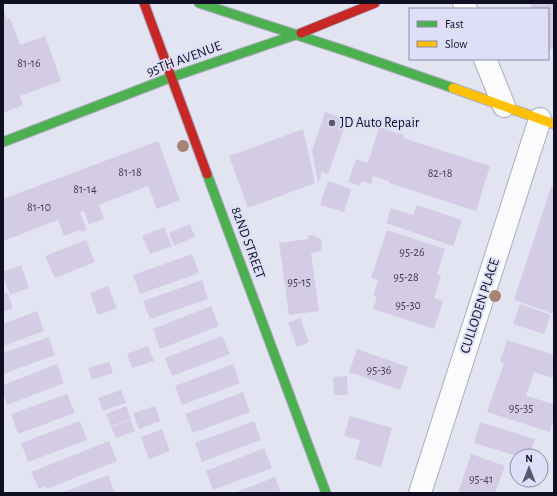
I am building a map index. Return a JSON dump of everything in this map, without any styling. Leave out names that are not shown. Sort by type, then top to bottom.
[{"type":"street","name":"82ND STREET","points":[[144,3],[326,493]]},
{"type":"street","points":[[199,3],[296,34],[547,122]]},
{"type":"street","name":"95TH AVENUE","points":[[3,142],[172,77],[296,34],[375,3]]},
{"type":"street","points":[[486,60],[504,106]]},
{"type":"street","name":"CULLODEN PLACE","points":[[420,493],[547,122]]},
{"type":"building","points":[[530,3],[554,3],[554,48],[549,50],[549,8],[532,8]]},
{"type":"building","points":[[3,8],[7,20],[10,18],[20,45],[45,36],[61,81],[20,96],[23,105],[3,113]]},
{"type":"building","points":[[325,112],[347,120],[328,174],[322,172],[318,183],[312,151]]},
{"type":"building","points":[[379,127],[404,135],[403,138],[490,166],[476,211],[389,183],[389,181],[373,176],[371,184],[362,181],[360,186],[348,182],[356,159],[368,163]]},
{"type":"building","points":[[303,129],[315,183],[248,208],[229,156]]},
{"type":"building","points":[[158,141],[180,200],[157,209],[148,186],[99,205],[104,219],[89,224],[84,211],[80,212],[87,230],[81,232],[80,230],[64,236],[58,220],[3,241],[3,199]]},
{"type":"building","points":[[328,181],[351,189],[344,212],[320,205]]},
{"type":"building","points":[[551,187],[554,188],[554,314],[514,300]]},
{"type":"building","points":[[417,205],[462,220],[453,246],[386,223],[391,208],[413,215]]},
{"type":"building","points":[[190,224],[195,237],[174,246],[169,233]]},
{"type":"building","points":[[164,227],[172,246],[150,254],[142,236]]},
{"type":"building","points":[[387,230],[445,249],[437,274],[441,276],[434,298],[443,301],[434,329],[373,309],[377,297],[373,295],[378,280],[371,278]]},
{"type":"building","points":[[313,235],[321,239],[322,251],[311,253],[319,311],[289,315],[279,243],[308,239],[308,236]]},
{"type":"building","points":[[86,240],[95,262],[55,278],[45,256]]},
{"type":"building","points":[[192,254],[199,273],[140,294],[133,275]]},
{"type":"building","points":[[21,265],[29,288],[10,295],[3,272]]},
{"type":"building","points":[[202,280],[208,299],[150,319],[143,301]]},
{"type":"building","points":[[108,286],[117,308],[98,315],[90,293]]},
{"type":"building","points":[[7,292],[13,308],[3,312],[3,294]]},
{"type":"building","points":[[520,304],[551,315],[544,334],[513,324]]},
{"type":"building","points":[[211,306],[219,326],[160,349],[153,329]]},
{"type":"building","points":[[37,311],[44,331],[3,346],[3,324]]},
{"type":"building","points":[[300,318],[309,342],[297,347],[288,323]]},
{"type":"building","points":[[222,336],[230,354],[172,376],[165,358]]},
{"type":"building","points":[[49,337],[55,355],[3,374],[3,353]]},
{"type":"building","points":[[507,340],[554,355],[554,371],[552,378],[534,372],[526,396],[554,404],[554,418],[550,432],[487,412],[504,363],[500,361]]},
{"type":"building","points":[[148,346],[154,361],[132,368],[127,354]]},
{"type":"building","points":[[357,349],[408,367],[400,390],[349,372]]},
{"type":"building","points":[[109,362],[113,373],[92,380],[88,368]]},
{"type":"building","points":[[57,364],[64,383],[7,405],[3,393],[3,385]]},
{"type":"building","points":[[233,364],[240,383],[182,405],[175,386]]},
{"type":"building","points":[[347,376],[348,395],[334,395],[333,377]]},
{"type":"building","points":[[121,390],[126,403],[103,411],[98,398]]},
{"type":"building","points":[[243,392],[250,412],[193,433],[185,414]]},
{"type":"building","points":[[67,394],[75,413],[18,434],[11,414]]},
{"type":"building","points":[[126,406],[131,419],[111,426],[106,414]]},
{"type":"building","points":[[155,406],[160,421],[139,429],[133,413]]},
{"type":"building","points":[[350,416],[392,428],[381,467],[355,459],[360,440],[344,436]]},
{"type":"building","points":[[130,420],[135,431],[116,438],[111,427]]},
{"type":"building","points":[[80,421],[87,440],[28,462],[21,443]]},
{"type":"building","points":[[254,421],[261,440],[202,462],[195,443]]},
{"type":"building","points":[[480,422],[535,439],[532,448],[509,448],[509,454],[474,443]]},
{"type":"building","points":[[162,429],[170,451],[149,459],[141,437]]},
{"type":"building","points":[[109,441],[117,461],[47,489],[46,486],[39,489],[31,472]]},
{"type":"building","points":[[264,448],[272,468],[213,490],[206,471]]},
{"type":"building","points":[[471,454],[505,466],[495,493],[458,493]]},
{"type":"building","points":[[108,475],[115,493],[61,493]]},
{"type":"building","points":[[275,477],[281,493],[234,493]]},
{"type":"traffic: fast","points":[[199,3],[453,88]]},
{"type":"traffic: fast","points":[[3,142],[172,77],[301,33]]},
{"type":"traffic: fast","points":[[207,174],[326,493]]},
{"type":"traffic: slow","points":[[453,88],[554,124]]},
{"type":"traffic: jam","points":[[144,3],[207,174]]},
{"type":"traffic: jam","points":[[301,33],[375,3]]},
{"type":"place","name":"JD Auto Repair","points":[[332,123]]}]
